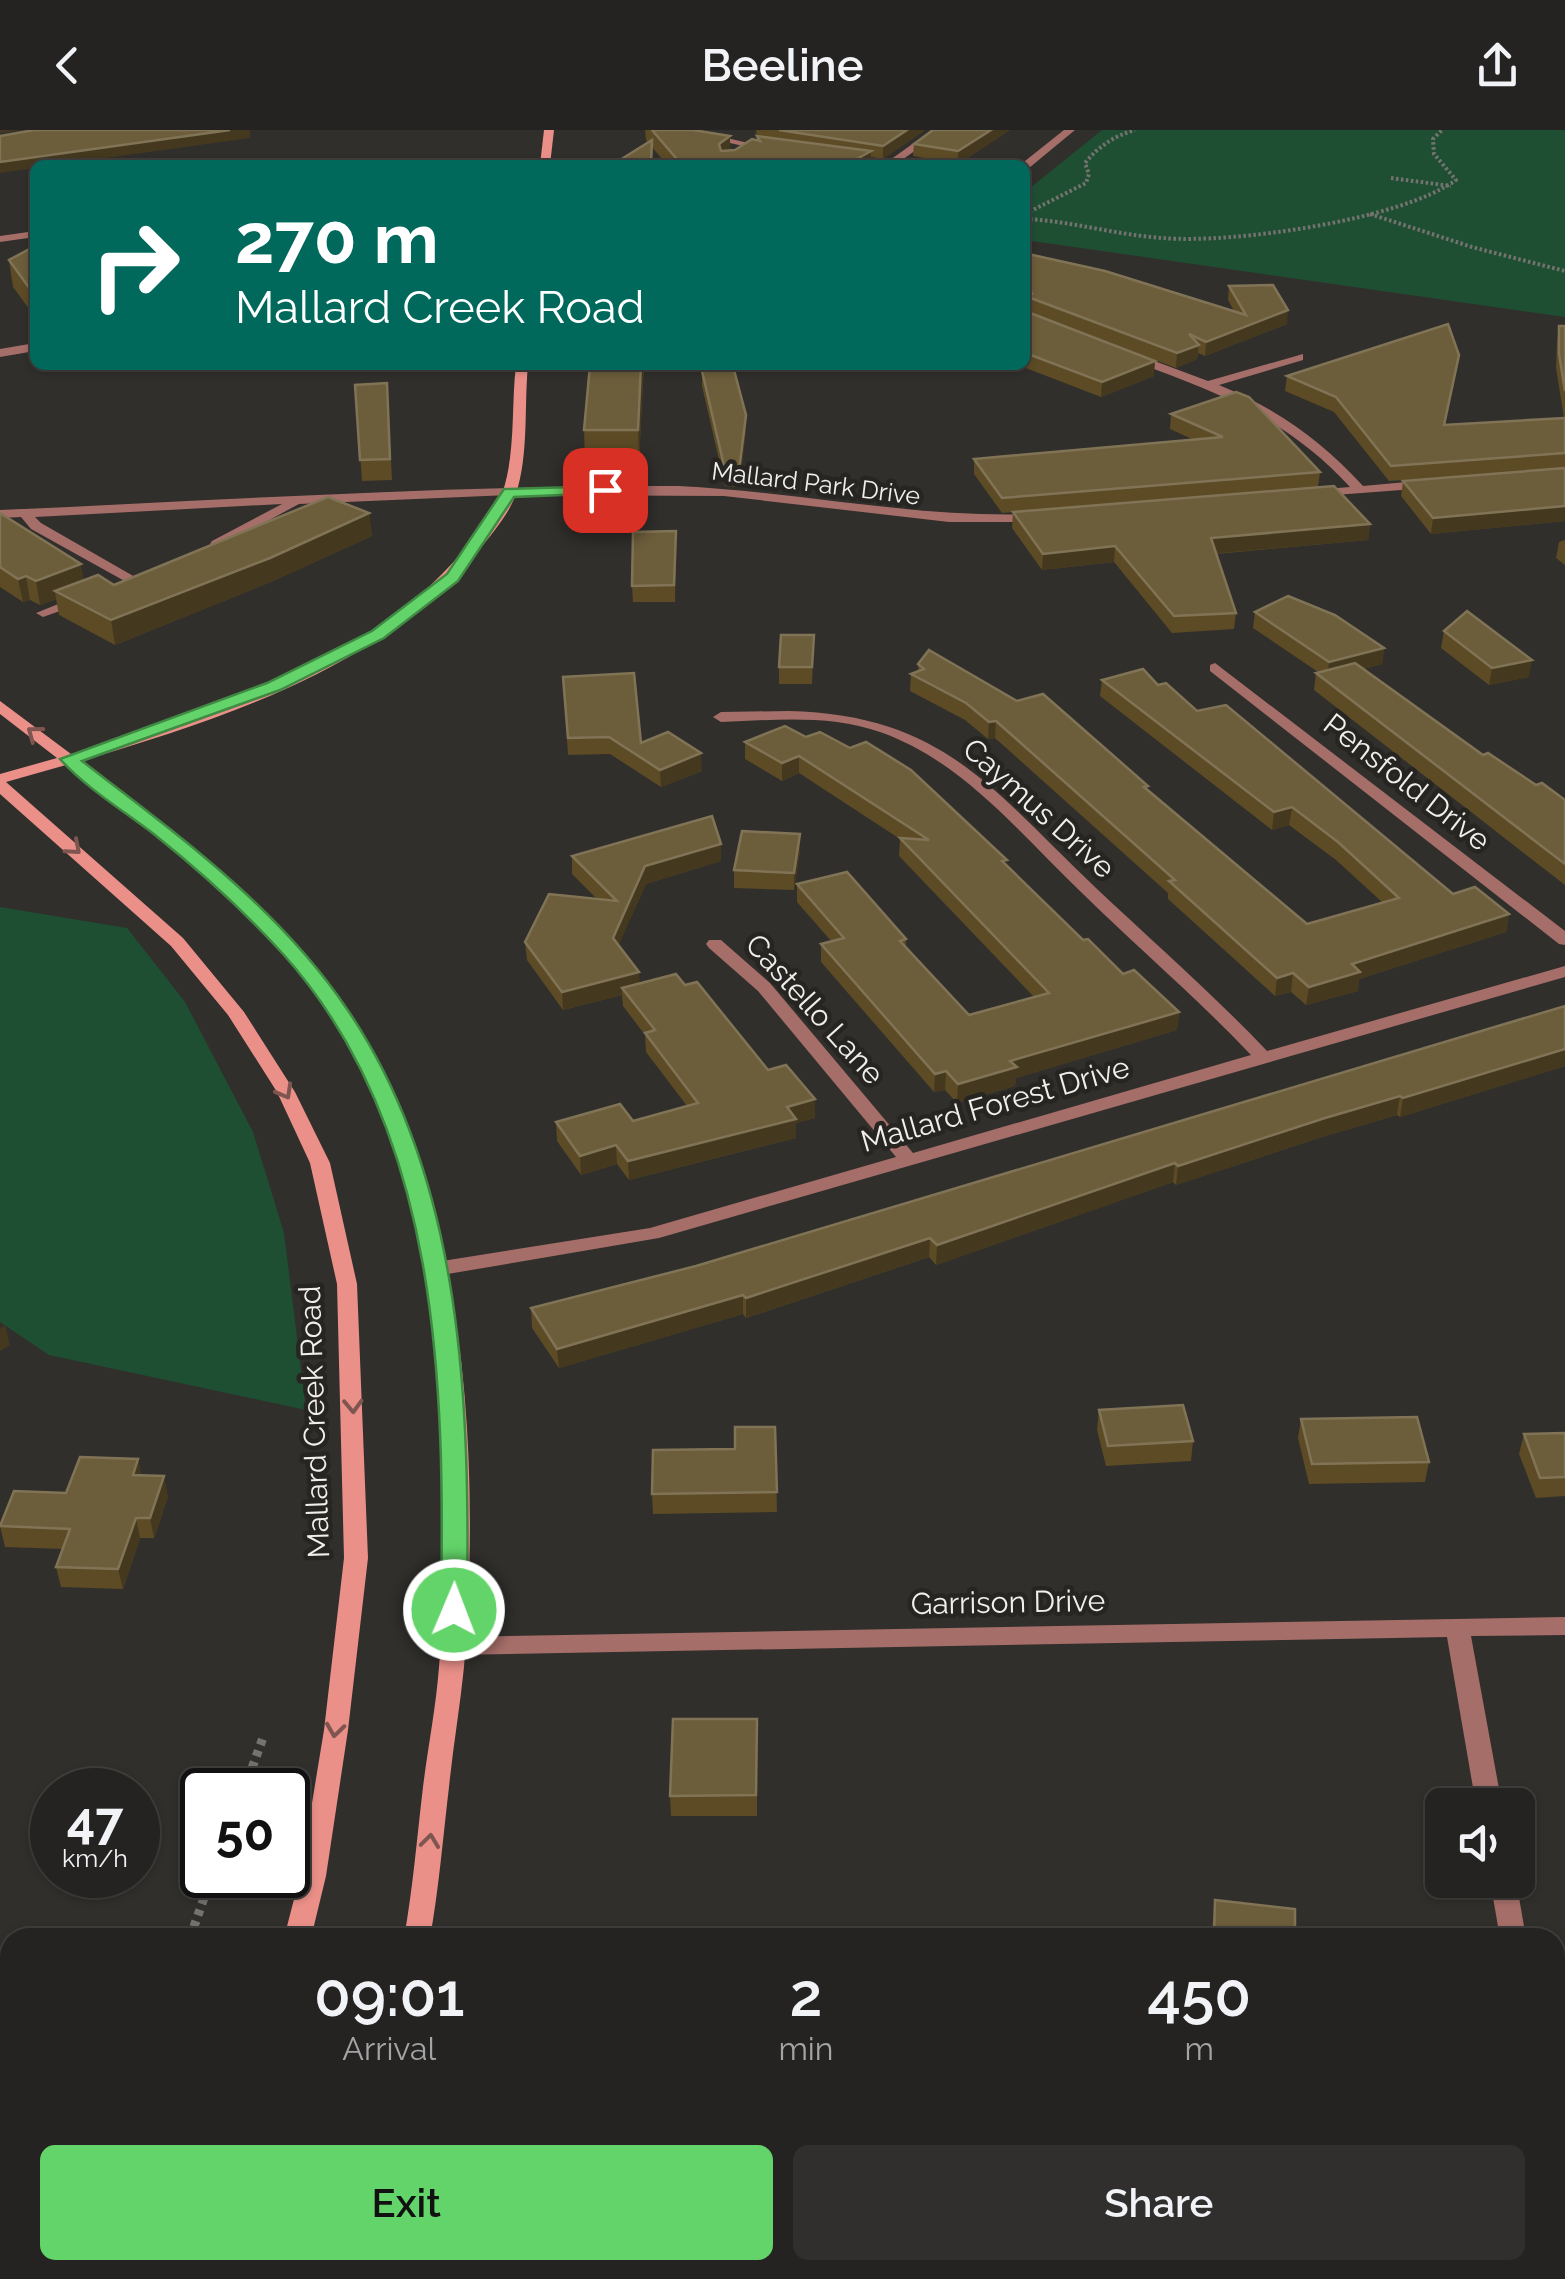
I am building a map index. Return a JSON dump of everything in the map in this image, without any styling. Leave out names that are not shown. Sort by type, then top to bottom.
[{"type":"main road","points":[[546,160],[549,130]]},
{"type":"main road","name":"Mallard Creek Road","points":[[300,1928],[313,1876],[356,1558],[347,1284],[320,1164],[286,1092],[235,1012],[177,942],[0,782],[258,693],[371,638],[453,578],[509,492],[521,370]]},
{"type":"main road","points":[[0,706],[231,890],[290,950],[338,1010],[395,1118],[413,1172],[436,1269],[448,1366],[456,1500],[453,1646],[418,1928]]},
{"type":"street","points":[[678,130],[790,152]]},
{"type":"street","points":[[895,160],[939,130]]},
{"type":"street","points":[[1061,130],[1069,130]]},
{"type":"street","points":[[1030,162],[1069,130]]},
{"type":"street","points":[[740,156],[754,146]]},
{"type":"street","points":[[0,239],[30,235]]},
{"type":"street","points":[[0,352],[30,348]]},
{"type":"street","points":[[1124,354],[1207,385],[1298,428],[1360,490]]},
{"type":"street","points":[[1207,385],[1299,358]]},
{"type":"street","points":[[1303,495],[1437,484]]},
{"type":"street","name":"Mallard Park Drive","points":[[0,514],[509,492],[720,492],[948,521],[1059,517]]},
{"type":"street","points":[[208,548],[296,502]]},
{"type":"street","points":[[24,513],[36,526],[130,580]]},
{"type":"street","points":[[112,586],[147,573]]},
{"type":"street","points":[[43,613],[95,593]]},
{"type":"street","name":"Pensfold Drive","points":[[1215,668],[1565,940]]},
{"type":"street","name":"Caymus Drive","points":[[721,717],[792,714],[853,720],[898,733],[932,750],[993,799],[1264,1058]]},
{"type":"street","name":"Castello Lane","points":[[715,944],[764,987],[910,1160]]},
{"type":"street","name":"Mallard Forest Drive","points":[[436,1269],[652,1234],[1565,972]]},
{"type":"street","name":"Garrison Drive","points":[[453,1646],[1565,1626]]},
{"type":"street","points":[[1457,1627],[1486,1788]]},
{"type":"street","points":[[1506,1898],[1511,1928]]},
{"type":"path","points":[[1030,213],[1086,183],[1089,174],[1085,163],[1091,155],[1113,137],[1134,130]]},
{"type":"path","points":[[1030,217],[1137,236],[1217,238],[1262,234],[1369,213],[1442,194],[1452,186],[1456,180],[1434,154],[1433,139],[1442,130]]},
{"type":"path","points":[[1391,178],[1452,186]]},
{"type":"path","points":[[1369,213],[1472,247],[1565,270]]},
{"type":"path","points":[[252,1768],[264,1736]]},
{"type":"path","points":[[193,1928],[204,1898]]},
{"type":"green space","points":[[1102,130],[1565,130],[1565,317],[1030,241],[1030,188]]},
{"type":"green space","points":[[0,907],[127,928],[185,1002],[253,1132],[284,1233],[306,1410],[49,1355],[0,1322]]},
{"type":"building","points":[[34,130],[230,130],[0,162],[0,136]]},
{"type":"building","points":[[652,130],[693,130],[730,136],[719,144],[721,151],[735,150],[752,139],[760,141],[757,136],[871,151],[855,160],[678,160]]},
{"type":"building","points":[[779,130],[907,130],[883,146]]},
{"type":"building","points":[[933,130],[991,130],[958,151],[914,144]]},
{"type":"building","points":[[652,140],[651,160],[620,160]]},
{"type":"building","points":[[30,249],[30,289],[9,260]]},
{"type":"building","points":[[1030,254],[1105,271],[1246,315],[1229,286],[1273,285],[1288,310],[1206,342],[1189,334],[1199,345],[1177,353],[1030,298],[1033,293],[1030,294]]},
{"type":"building","points":[[1030,313],[1155,361],[1102,382],[1030,355]]},
{"type":"building","points":[[1448,324],[1459,355],[1444,425],[1565,418],[1565,453],[1391,466],[1336,397],[1287,376]]},
{"type":"building","points":[[1559,326],[1565,326],[1565,391],[1559,354]]},
{"type":"building","points":[[590,370],[641,370],[638,430],[584,430]]},
{"type":"building","points":[[734,370],[746,415],[739,471],[725,470],[702,371]]},
{"type":"building","points":[[387,383],[390,459],[360,460],[355,385]]},
{"type":"building","points":[[1236,392],[1249,397],[1320,472],[1002,498],[974,459],[1223,437],[1171,414]]},
{"type":"building","points":[[1565,468],[1565,506],[1433,518],[1403,481]]},
{"type":"building","points":[[1334,486],[1370,524],[1211,538],[1236,613],[1174,616],[1115,546],[1043,554],[1013,512]]},
{"type":"building","points":[[328,497],[369,513],[270,558],[111,620],[55,591],[98,575],[114,585]]},
{"type":"building","points":[[0,513],[81,564],[36,581],[26,576],[18,579],[0,567]]},
{"type":"building","points":[[676,531],[674,585],[632,586],[633,532]]},
{"type":"building","points":[[1288,596],[1335,615],[1384,648],[1329,662],[1255,612]]},
{"type":"building","points":[[1467,611],[1532,660],[1492,668],[1444,631]]},
{"type":"building","points":[[781,635],[814,635],[812,667],[779,667]]},
{"type":"building","points":[[929,650],[1017,701],[1043,694],[1148,786],[1144,787],[1307,924],[1399,898],[1338,842],[1292,807],[1274,812],[1102,680],[1143,669],[1158,685],[1166,683],[1197,711],[1226,705],[1453,894],[1475,887],[1509,914],[1352,964],[1360,972],[1309,987],[1293,973],[1277,978],[1169,881],[1175,880],[996,721],[989,722],[966,703],[911,674],[924,669],[918,664]]},
{"type":"building","points":[[1355,663],[1483,755],[1488,753],[1565,800],[1565,864],[1316,673]]},
{"type":"building","points":[[634,673],[641,743],[668,732],[701,753],[660,770],[609,737],[568,738],[563,677]]},
{"type":"building","points":[[785,726],[806,737],[820,732],[850,748],[866,742],[911,770],[1007,860],[1002,861],[1083,940],[1088,939],[1123,974],[1134,970],[1179,1012],[1010,1061],[1017,1067],[958,1084],[946,1071],[935,1074],[821,944],[844,938],[797,884],[847,872],[906,939],[900,941],[969,1015],[1049,993],[900,838],[929,840],[799,756],[782,763],[745,742]]},
{"type":"building","points":[[712,816],[721,844],[645,866],[613,938],[639,972],[562,992],[525,942],[549,894],[617,901],[572,856]]},
{"type":"building","points":[[742,831],[800,834],[794,873],[734,870]]},
{"type":"building","points":[[676,974],[685,985],[697,982],[768,1070],[786,1065],[815,1099],[787,1107],[796,1119],[628,1161],[616,1145],[580,1156],[556,1122],[620,1104],[633,1121],[698,1103],[645,1033],[655,1030],[622,988]]},
{"type":"building","points":[[1565,1006],[1565,1049],[1325,1118],[1178,1166],[1175,1163],[937,1245],[930,1238],[746,1298],[743,1295],[557,1349],[531,1308],[696,1266]]},
{"type":"building","points":[[1183,1405],[1193,1441],[1108,1446],[1099,1410]]},
{"type":"building","points":[[1417,1417],[1429,1462],[1312,1464],[1301,1419]]},
{"type":"building","points":[[735,1427],[775,1427],[777,1492],[652,1494],[653,1450],[735,1449]]},
{"type":"building","points":[[1565,1433],[1565,1477],[1540,1478],[1524,1434]]},
{"type":"building","points":[[80,1457],[138,1459],[133,1475],[164,1476],[150,1518],[136,1518],[118,1569],[56,1567],[70,1529],[0,1526],[14,1491],[66,1493]]},
{"type":"building","points":[[673,1719],[757,1719],[756,1795],[670,1796]]},
{"type":"building","points":[[1215,1900],[1295,1909],[1295,1928],[1214,1928]]},
{"type":"route","points":[[454,1610],[456,1500],[448,1366],[436,1269],[413,1172],[395,1118],[338,1010],[290,950],[193,856],[69,759],[274,686],[398,622],[453,578],[509,492],[605,490]]}]
